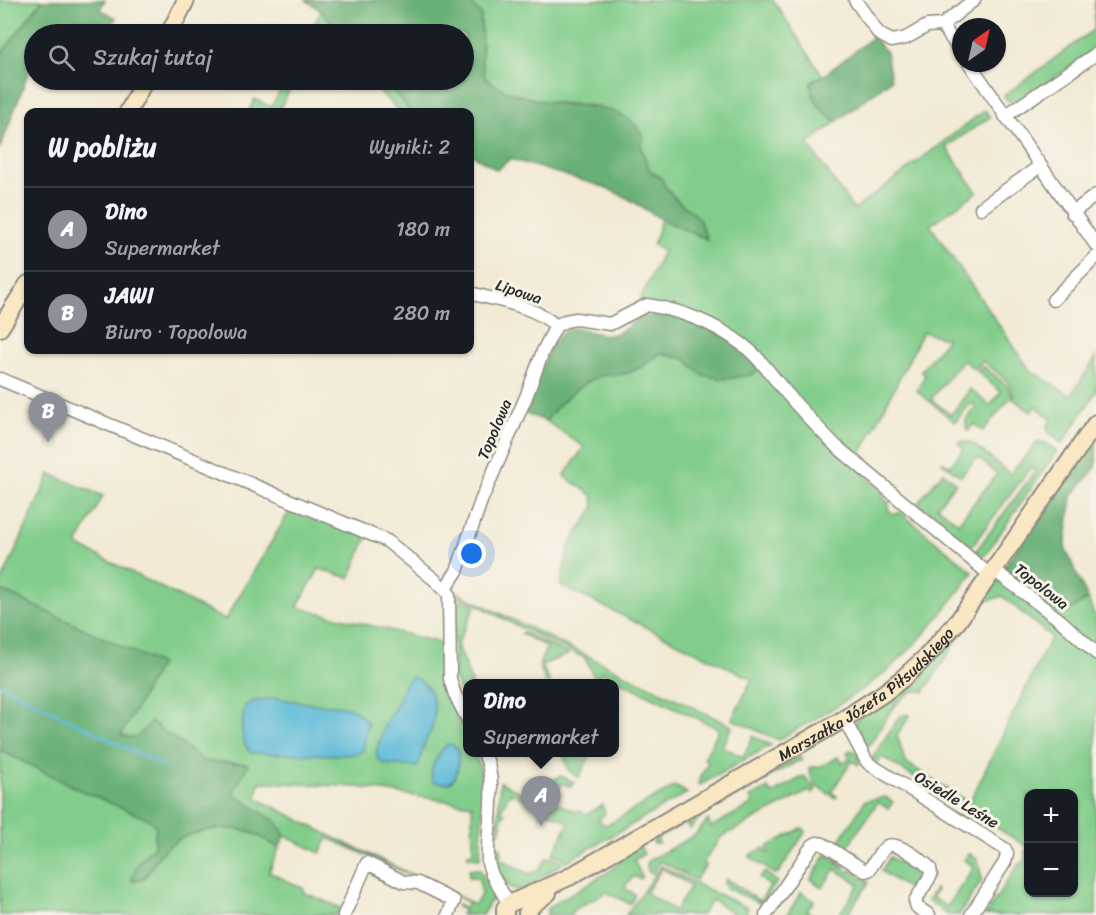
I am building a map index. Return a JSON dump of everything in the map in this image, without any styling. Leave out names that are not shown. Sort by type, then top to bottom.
[{"type":"street","points":[[174,24],[186,0]]},
{"type":"street","points":[[855,0],[879,34],[892,41],[906,38],[927,26],[942,25],[974,0]]},
{"type":"street","points":[[942,25],[952,39]]},
{"type":"street","points":[[1005,116],[1096,54]]},
{"type":"street","points":[[975,72],[1096,245]]},
{"type":"street","points":[[130,108],[140,90]]},
{"type":"street","points":[[981,208],[1040,166]]},
{"type":"street","points":[[1072,213],[1096,195]]},
{"type":"street","points":[[1053,300],[1096,257]]},
{"type":"street","points":[[0,328],[24,290]]},
{"type":"street","name":"Lipowa","points":[[474,294],[535,312],[549,319],[556,326]]},
{"type":"street","name":"Topolowa","points":[[446,589],[457,570],[481,501],[546,344],[556,326],[576,319],[610,324],[647,305],[699,319],[722,330],[745,346],[836,447],[992,572],[1061,621],[1096,653]]},
{"type":"street","points":[[0,380],[387,541],[446,589],[449,594],[450,679],[463,710]]},
{"type":"street","name":"Marszałka Józefa Piłsudskiego","points":[[485,757],[492,787],[488,863],[492,875],[513,911],[540,899],[568,877],[844,719],[885,693],[926,657],[958,621],[1092,428]]},
{"type":"street","name":"Osiedle Leśne","points":[[844,719],[870,765],[1005,849],[1007,858],[1005,862],[971,915]]},
{"type":"street","points":[[769,912],[814,845],[823,844],[865,871],[869,870],[885,848],[895,844],[930,868],[931,875],[915,899],[915,904],[929,915]]},
{"type":"street","points":[[344,915],[367,863],[404,882],[418,883],[454,901],[448,915]]},
{"type":"green space","points":[[0,0],[42,0],[0,56]]},
{"type":"green space","points":[[42,0],[105,0],[100,9],[116,18],[113,24],[24,24]]},
{"type":"green space","points":[[306,0],[468,0],[481,15],[482,60],[485,78],[493,84],[532,99],[609,110],[629,119],[644,137],[641,147],[650,171],[661,178],[666,188],[678,201],[698,217],[707,239],[661,219],[604,187],[510,159],[497,170],[474,156],[474,108],[408,108],[392,90],[474,90],[474,24],[333,24]]},
{"type":"green space","points":[[468,0],[773,0],[823,76],[811,82],[811,88],[822,110],[837,121],[808,144],[854,210],[985,110],[990,117],[946,147],[977,192],[930,225],[1030,370],[1071,396],[1096,357],[1096,392],[1062,444],[1048,431],[1047,426],[1052,420],[1036,406],[1031,412],[1013,399],[1014,396],[1007,381],[983,361],[975,370],[963,360],[931,399],[951,415],[970,389],[990,406],[1001,392],[978,372],[983,366],[1006,385],[1012,396],[983,431],[974,424],[968,431],[966,427],[967,418],[976,407],[971,403],[955,422],[917,391],[925,375],[921,371],[947,339],[923,332],[859,458],[828,434],[748,343],[638,304],[663,251],[653,245],[661,219],[706,239],[698,217],[678,201],[666,188],[661,178],[650,172],[640,147],[598,106],[554,103],[524,97],[497,86],[485,78],[482,60],[481,15]]},
{"type":"green space","points":[[1095,0],[1096,50],[1016,103],[1008,101],[1004,96],[1094,29]]},
{"type":"green space","points":[[321,11],[333,24],[314,24]]},
{"type":"green space","points":[[24,24],[24,84],[0,149],[0,56]]},
{"type":"green space","points":[[873,37],[886,52],[891,80],[837,121],[818,105],[811,82],[823,76]]},
{"type":"green space","points":[[280,90],[290,90],[280,108],[250,108],[255,99],[271,107]]},
{"type":"green space","points":[[378,90],[392,90],[408,108],[396,108]]},
{"type":"green space","points":[[665,315],[695,321],[726,338],[762,368],[751,375],[724,379],[702,375],[685,359],[660,353],[634,371],[592,379],[563,401],[546,421],[524,413],[552,343],[561,334],[573,328],[609,335],[621,331],[641,318]]},
{"type":"green space","points":[[660,353],[685,359],[702,375],[762,368],[884,494],[882,497],[889,503],[888,509],[894,515],[900,512],[973,572],[909,650],[884,673],[846,700],[778,740],[732,719],[752,679],[560,585],[570,544],[594,508],[593,496],[564,476],[584,447],[546,421],[563,401],[585,383],[600,376],[634,371]]},
{"type":"green space","points":[[1096,434],[1096,467],[1072,496],[1065,548],[1088,599],[1066,613],[1059,613],[1006,574],[1004,567]]},
{"type":"green space","points":[[962,441],[972,443],[1010,474],[1038,442],[1046,443],[1057,451],[985,555],[980,555],[976,551],[1036,470],[1031,467],[971,547],[918,503],[943,472],[956,483],[937,506],[958,523],[997,474],[977,457],[961,476],[942,463],[950,466],[964,449],[958,443]]},
{"type":"green space","points":[[50,474],[103,496],[77,545],[225,620],[292,507],[367,537],[350,578],[319,569],[297,607],[441,643],[440,672],[444,688],[463,728],[463,757],[477,757],[484,784],[480,859],[468,856],[468,853],[473,852],[472,805],[358,787],[260,782],[256,798],[446,891],[328,838],[320,853],[285,836],[277,822],[233,794],[248,764],[204,761],[151,722],[138,736],[131,738],[121,735],[160,664],[0,590],[0,585]]},
{"type":"green space","points":[[1000,581],[1059,613],[1066,613],[1088,599],[1096,619],[1096,915],[985,915],[1024,860],[1024,897],[1078,897],[1078,789],[1024,789],[1024,845],[882,757],[878,763],[872,758],[899,717],[907,714],[910,716],[897,735],[905,762],[969,803],[1051,637],[1002,596],[991,600],[983,599],[924,692],[916,691],[900,700],[869,745],[863,745],[854,727],[856,721],[994,582]]},
{"type":"green space","points":[[0,590],[160,664],[121,735],[131,738],[138,736],[151,722],[204,761],[248,764],[233,794],[277,822],[285,836],[279,848],[256,835],[241,830],[221,829],[199,832],[170,845],[159,855],[144,879],[132,881],[139,862],[154,847],[156,827],[152,821],[78,789],[0,750]]},
{"type":"green space","points":[[456,592],[732,726],[722,747],[743,757],[753,736],[771,745],[700,785],[698,782],[708,762],[704,759],[719,729],[619,679],[601,672],[597,678],[593,675],[585,658],[513,624]]},
{"type":"green space","points":[[454,595],[475,606],[457,645],[470,679],[463,679],[463,700],[454,677]]},
{"type":"green space","points":[[522,632],[569,654],[542,665],[548,679],[544,679],[539,665],[547,647],[521,634]]},
{"type":"green space","points":[[0,750],[78,789],[152,820],[156,827],[154,847],[139,862],[132,881],[144,879],[162,852],[188,835],[210,830],[241,830],[256,835],[279,848],[269,872],[304,889],[303,892],[341,908],[338,915],[0,915]]},
{"type":"green space","points":[[851,750],[856,752],[860,762],[859,765],[852,761],[831,792],[837,796],[836,798],[815,783],[809,768],[822,766],[838,757],[843,763],[850,759],[847,752]]},
{"type":"green space","points":[[799,755],[802,761],[798,761],[704,813],[690,829],[685,823],[657,838],[659,843],[653,843],[653,839]]},
{"type":"green space","points":[[563,757],[590,757],[579,777],[570,771]]},
{"type":"green space","points":[[561,776],[574,782],[571,787],[562,783],[553,801],[576,812],[578,810],[587,814],[603,805],[605,813],[599,819],[601,823],[607,825],[675,786],[687,793],[566,862],[562,856],[553,854],[569,822],[516,796],[518,791],[542,802],[551,783]]},
{"type":"green space","points":[[804,776],[816,789],[813,793],[809,791],[721,837],[703,863],[706,865],[695,880],[660,861],[652,874],[648,871],[649,860],[695,835],[708,820],[711,827],[753,804],[750,797],[768,788],[772,794]]},
{"type":"green space","points":[[500,782],[516,790],[513,795],[510,793],[501,811],[505,813],[500,823],[503,825],[497,836]]},
{"type":"green space","points":[[885,797],[893,802],[888,809],[878,802],[848,846],[839,842],[865,801]]},
{"type":"green space","points":[[802,828],[806,831],[778,873],[775,874],[750,857],[764,848],[767,853],[769,852],[767,847]]},
{"type":"green space","points":[[640,846],[644,854],[634,860],[642,877],[640,879],[634,876],[624,887],[635,895],[630,904],[606,892],[573,910],[571,915],[547,915],[547,909],[550,906],[610,871]]},
{"type":"green space","points":[[496,847],[502,850],[500,859],[529,874],[539,870],[547,857],[560,859],[563,863],[522,890],[515,889],[509,886],[501,875]]},
{"type":"green space","points":[[969,853],[978,860],[982,880],[959,915],[947,915],[928,900],[935,889],[937,890],[932,897],[947,907],[973,869],[972,865],[964,860]]},
{"type":"green space","points":[[826,854],[847,867],[836,863],[849,872],[851,870],[869,882],[847,915],[839,915],[859,884],[835,869],[822,888],[811,879]]},
{"type":"green space","points":[[890,857],[919,876],[910,890],[881,871]]},
{"type":"green space","points":[[661,866],[748,908],[746,915],[730,915],[732,912],[712,900],[702,915],[626,915]],"holes":[[[662,868],[691,886],[675,911],[646,893]]]},
{"type":"green space","points":[[469,869],[480,869],[494,896],[482,915],[461,915],[464,910],[457,907],[458,904],[465,908],[468,902],[475,905],[482,893],[478,877],[469,877]]},
{"type":"green space","points":[[765,872],[777,882],[761,904],[726,888],[724,882],[726,879],[760,901],[770,886],[759,878]]},
{"type":"green space","points":[[801,892],[814,901],[807,911],[813,915],[787,915]]},
{"type":"water","points":[[412,677],[425,685],[432,697],[434,712],[432,728],[417,767],[384,764],[377,758],[377,748],[385,724],[399,701],[404,684]]},
{"type":"water","points":[[275,698],[344,706],[357,711],[368,724],[363,750],[358,754],[345,755],[251,753],[243,736],[245,706],[252,702]]},
{"type":"water","points":[[447,744],[453,745],[458,750],[457,773],[449,783],[433,782],[433,767]]},
{"type":"waterway","points":[[0,685],[165,767]]},
{"type":"place","name":"JAWI","points":[[48,442]]},
{"type":"place","name":"Dino","points":[[541,826]]}]
